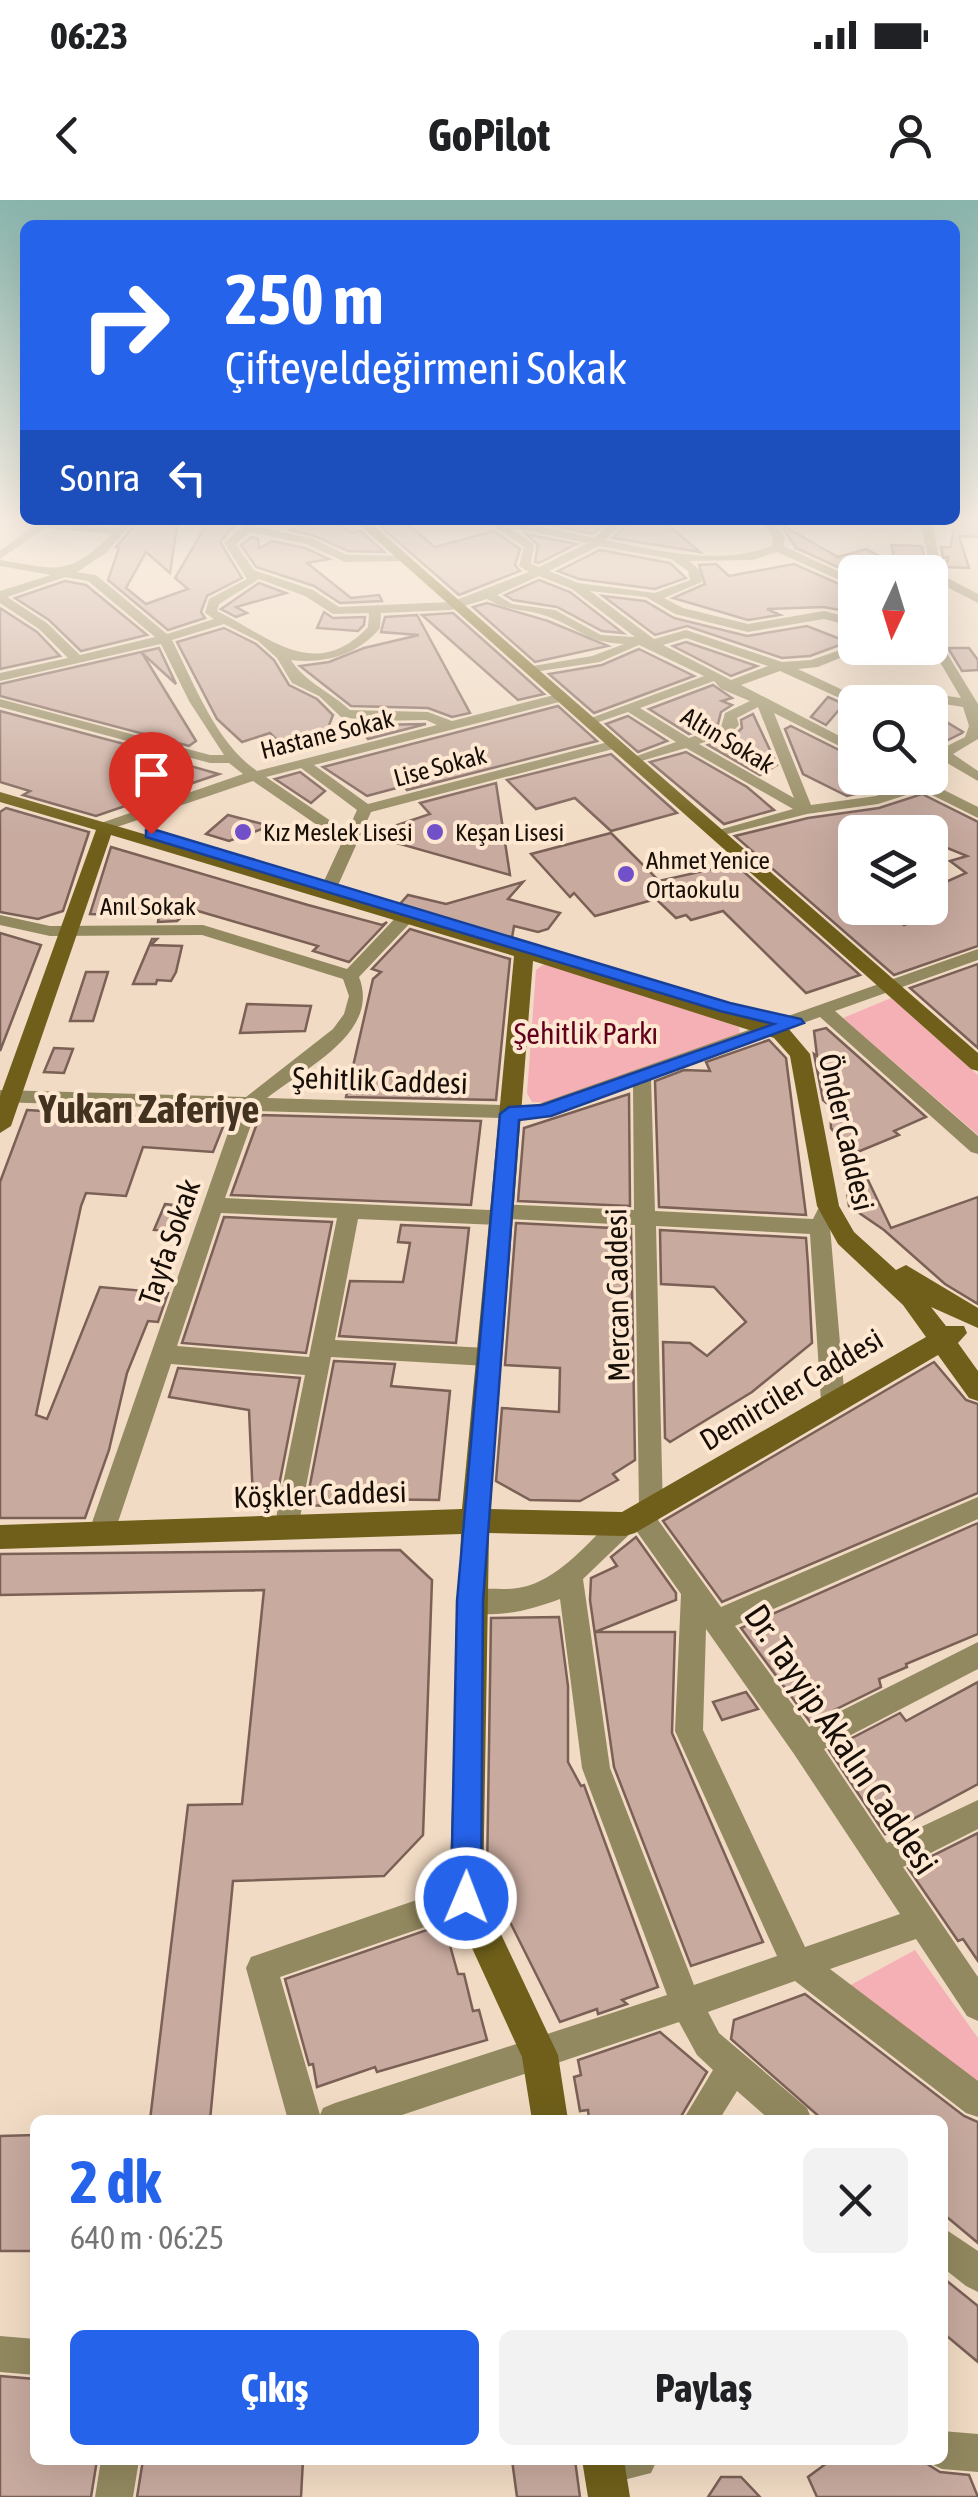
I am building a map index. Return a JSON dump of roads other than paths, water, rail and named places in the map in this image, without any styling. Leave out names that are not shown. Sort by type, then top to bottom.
[{"type":"main road","points":[[478,622],[978,1064]]},
{"type":"main road","points":[[0,793],[785,1026]]},
{"type":"main road","points":[[0,1126],[4,1096],[110,825]]},
{"type":"main road","points":[[328,890],[524,952],[785,1026]]},
{"type":"main road","points":[[524,952],[498,1215],[470,1601],[466,1898],[540,2055],[549,2115]]},
{"type":"main road","name":"Önder Caddesi","points":[[785,1026],[800,1054],[824,1217],[912,1298],[978,1391]]},
{"type":"main road","name":"Önder Caddesi","points":[[785,1026],[807,1037],[844,1219],[858,1236],[936,1298],[978,1321]]},
{"type":"main road","name":"Demirciler Caddesi","points":[[639,1518],[833,1400],[978,1321]]},
{"type":"main road","name":"Köşkler Caddesi","points":[[0,1536],[639,1518]]},
{"type":"street","points":[[37,622],[76,659]]},
{"type":"street","points":[[145,622],[164,638],[232,759],[350,840]]},
{"type":"street","points":[[0,677],[217,622]]},
{"type":"street","points":[[229,622],[251,631],[288,657],[298,680],[324,693],[346,714],[428,716],[453,726]]},
{"type":"street","points":[[288,657],[338,653],[354,646],[374,628],[375,622]]},
{"type":"street","points":[[568,622],[598,639],[649,642]]},
{"type":"street","points":[[623,622],[711,678],[838,742]]},
{"type":"street","points":[[727,622],[756,629],[789,622]]},
{"type":"street","points":[[532,670],[595,659],[686,634],[781,666],[838,693]]},
{"type":"street","points":[[726,686],[781,666],[813,664],[838,655]]},
{"type":"street","points":[[948,665],[971,704],[976,721],[974,735],[948,748]]},
{"type":"street","points":[[590,721],[711,678]]},
{"type":"street","name":"Hastane Sokak","points":[[110,825],[253,776],[562,697]]},
{"type":"street","points":[[948,700],[971,704]]},
{"type":"street","name":"Hastane Sokak","points":[[0,703],[210,759],[232,759]]},
{"type":"street","points":[[636,762],[730,727],[730,716],[761,703]]},
{"type":"street","points":[[761,703],[806,810]]},
{"type":"street","name":"Altın Sokak","points":[[629,707],[806,810]]},
{"type":"street","name":"Lise Sokak","points":[[328,890],[365,809],[616,744]]},
{"type":"street","points":[[948,761],[978,777]]},
{"type":"street","points":[[303,764],[365,809]]},
{"type":"street","points":[[720,834],[806,810],[871,802],[886,795]]},
{"type":"street","points":[[943,795],[978,813]]},
{"type":"street","points":[[248,1106],[318,1052],[344,1026],[356,999],[356,985],[350,976],[408,916]]},
{"type":"street","name":"Anıl Sokak","points":[[0,920],[29,928],[69,931],[204,930],[350,976]]},
{"type":"street","name":"Şehitlik Caddesi","points":[[4,1096],[509,1114],[544,1111],[978,954]]},
{"type":"street","points":[[824,1012],[978,1148]]},
{"type":"street","name":"Mercan Caddesi","points":[[639,1518],[646,1220],[642,1076]]},
{"type":"street","name":"Tayfa Sokak","points":[[101,1534],[248,1106]]},
{"type":"street","points":[[214,1204],[646,1220],[824,1217],[833,1400]]},
{"type":"street","points":[[286,1528],[349,1211]]},
{"type":"street","points":[[163,1354],[488,1357]]},
{"type":"street","points":[[717,1622],[978,1508]]},
{"type":"street","points":[[470,1601],[531,1598],[570,1578],[600,1544],[639,1518]]},
{"type":"street","name":"Dr. Tayyip Akalın Caddesi","points":[[639,1518],[804,1744],[978,2005]]},
{"type":"street","points":[[570,1578],[593,1758],[685,2002],[708,2044],[789,2115]]},
{"type":"street","points":[[694,1590],[689,1731],[796,1963],[978,2102]]},
{"type":"street","points":[[804,1744],[978,1655]]},
{"type":"street","points":[[882,1862],[978,1814]]},
{"type":"street","points":[[304,2115],[262,1968],[466,1898]]},
{"type":"street","points":[[350,2115],[540,2055],[920,1922]]},
{"type":"street","points":[[703,2115],[733,2068]]},
{"type":"street","points":[[948,2249],[978,2274]]},
{"type":"street","points":[[0,2354],[30,2357]]},
{"type":"street","points":[[948,2450],[978,2453]]},
{"type":"street","points":[[114,2497],[119,2465]]},
{"type":"place","name":"Kız Meslek Lisesi","points":[[243,832]]},
{"type":"place","name":"Keşan Lisesi","points":[[435,832]]},
{"type":"place","name":"Ahmet Yenice Ortaokulu","points":[[626,874]]},
{"type":"district","name":"Yukarı Zaferiye","points":[[149,1108]]},
{"type":"park label","name":"Şehitlik Parkı","points":[[586,1033]]}]
